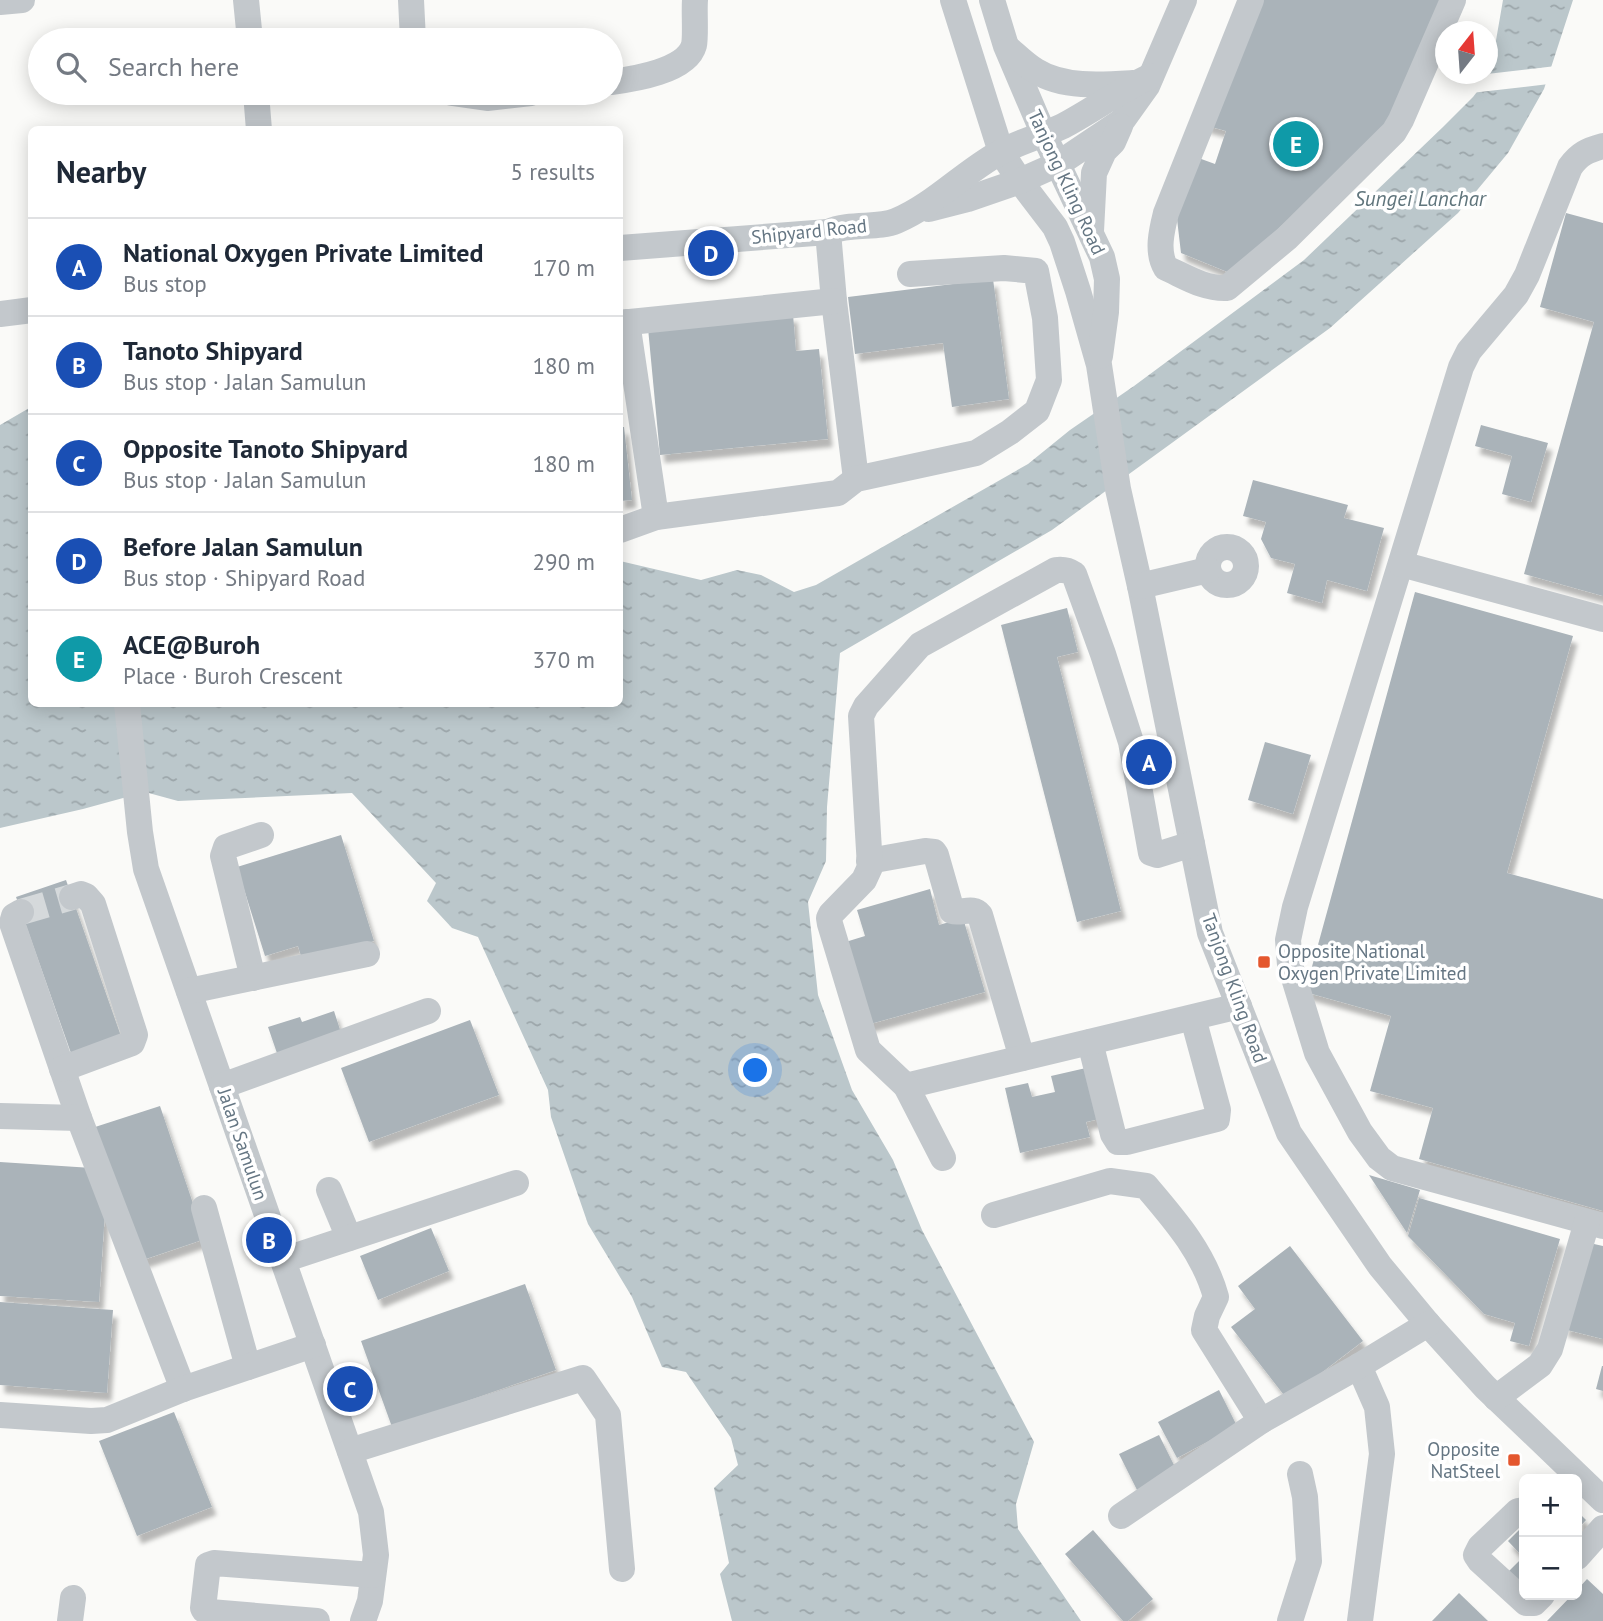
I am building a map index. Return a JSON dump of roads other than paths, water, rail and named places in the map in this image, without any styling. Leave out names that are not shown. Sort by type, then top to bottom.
[{"type":"street","points":[[0,2],[22,0]]},
{"type":"street","points":[[246,0],[249,28]]},
{"type":"street","points":[[411,0],[412,28]]},
{"type":"street","points":[[623,81],[638,79],[684,62],[694,46],[695,0]]},
{"type":"street","name":"Tanjong Kling Road","points":[[953,0],[1000,152],[1055,227],[1062,242],[1099,365],[1118,489],[1210,933],[1289,1133],[1380,1266],[1428,1324],[1496,1398],[1603,1500]]},
{"type":"street","name":"Tanjong Kling Road","points":[[992,0],[1006,46],[1044,135],[1102,257],[1107,279],[1099,365]]},
{"type":"street","points":[[1091,236],[1094,173],[1122,121],[1147,86],[1143,80],[1184,0]]},
{"type":"street","points":[[1251,0],[1163,226],[1160,255],[1166,268],[1215,289],[1227,288],[1287,238],[1394,132],[1452,0]]},
{"type":"street","name":"Tanjong Kling Road","points":[[1006,46],[1036,71],[1058,80],[1085,84],[1143,80]]},
{"type":"street","name":"Shipyard Road","points":[[623,248],[828,232],[839,227],[892,223],[913,213],[1000,152],[1044,135],[1088,113],[1143,80]]},
{"type":"street","points":[[257,105],[260,126]]},
{"type":"street","name":"Shipyard Road","points":[[913,213],[968,199],[1020,181],[1058,164],[1122,121]]},
{"type":"street","points":[[1496,1398],[1541,1365],[1546,1357],[1595,1224],[1392,1168],[1379,1158],[1360,1132],[1317,1052],[1290,965],[1288,940],[1295,907],[1461,367],[1469,351],[1516,295],[1527,275],[1570,167],[1577,157],[1587,150],[1603,146]]},
{"type":"street","points":[[828,232],[856,479]]},
{"type":"street","points":[[623,529],[656,517],[838,493],[856,479],[976,453],[1037,411],[1049,380],[1045,318],[1036,271],[1004,268],[910,274]]},
{"type":"street","points":[[656,517],[623,323],[834,301]]},
{"type":"street","points":[[0,314],[28,310]]},
{"type":"street","points":[[1401,564],[1603,619]]},
{"type":"street","points":[[943,1158],[906,1086],[868,1050],[830,924],[831,914],[864,880],[870,867],[861,716],[866,706],[920,645],[1056,570],[1065,569],[1074,575],[1131,742],[1151,853],[1157,855],[1192,844]]},
{"type":"street","points":[[1140,586],[1208,570]]},
{"type":"street","name":"Jalan Samulun","points":[[127,707],[146,870],[372,1513],[376,1555],[370,1601],[363,1621]]},
{"type":"street","points":[[253,978],[223,856],[226,847],[261,835]]},
{"type":"street","points":[[869,861],[925,851],[934,852],[952,911],[973,910],[980,915],[1022,1058]]},
{"type":"street","points":[[62,1069],[132,1043],[135,1035],[93,904],[81,894],[72,897]]},
{"type":"street","points":[[21,912],[13,916],[12,923],[79,1118],[183,1389]]},
{"type":"street","points":[[189,991],[368,954]]},
{"type":"street","points":[[906,1086],[1239,1006]]},
{"type":"street","points":[[222,1086],[428,1011]]},
{"type":"street","points":[[1090,1042],[1113,1134],[1118,1142],[1127,1142],[1217,1119],[1218,1110],[1193,1018]]},
{"type":"street","points":[[0,1116],[79,1118]]},
{"type":"street","points":[[994,1215],[1110,1181],[1146,1186],[1186,1234],[1212,1281],[1216,1297],[1206,1315],[1204,1330],[1261,1421]]},
{"type":"street","points":[[283,1260],[516,1183]]},
{"type":"street","points":[[329,1190],[349,1238]]},
{"type":"street","points":[[204,1208],[248,1367]]},
{"type":"street","points":[[1121,1516],[1261,1421],[1428,1324]]},
{"type":"street","points":[[0,1415],[107,1420],[183,1389],[313,1345]]},
{"type":"street","points":[[1359,1366],[1377,1407],[1382,1454],[1360,1621]]},
{"type":"street","points":[[350,1451],[583,1378],[608,1415],[622,1569]]},
{"type":"street","points":[[1290,1621],[1309,1561],[1300,1475]]},
{"type":"street","points":[[1519,1511],[1480,1547],[1476,1555],[1519,1596]]},
{"type":"street","points":[[1582,1551],[1603,1528]]},
{"type":"street","points":[[317,1621],[204,1610],[208,1565],[214,1563],[373,1575]]},
{"type":"water","name":"Sungei Lanchar","points":[[1503,0],[1573,0],[1544,89],[1508,153],[1458,213],[1330,328],[1052,530],[840,653],[827,807],[826,861],[808,902],[818,995],[852,1090],[893,1160],[922,1230],[1034,1442],[1016,1504],[1018,1529],[1081,1621],[732,1621],[720,1574],[729,1563],[714,1488],[738,1465],[731,1438],[686,1372],[662,1367],[632,1297],[588,1224],[551,1117],[548,1090],[478,937],[452,928],[427,901],[436,883],[352,793],[178,801],[145,792],[0,828],[0,425],[28,409],[28,707],[623,707],[623,562],[701,580],[737,570],[761,575],[794,592],[816,585],[1028,464],[1070,430],[1304,260],[1473,97],[1483,84],[1498,84],[1498,29]]},
{"type":"tunnel","points":[[21,912],[72,897]]},
{"type":"place","name":"ACE@Buroh","points":[[1296,144]]},
{"type":"place","name":"Before Jalan Samulun","points":[[711,253]]},
{"type":"place","name":"National Oxygen Private Limited","points":[[1149,762]]},
{"type":"place","name":"Opposite National Oxygen Private Limited","points":[[1264,962]]},
{"type":"place","name":"Tanoto Shipyard","points":[[269,1240]]},
{"type":"place","name":"Opposite Tanoto Shipyard","points":[[350,1389]]},
{"type":"place","name":"Opposite NatSteel","points":[[1514,1460]]}]
